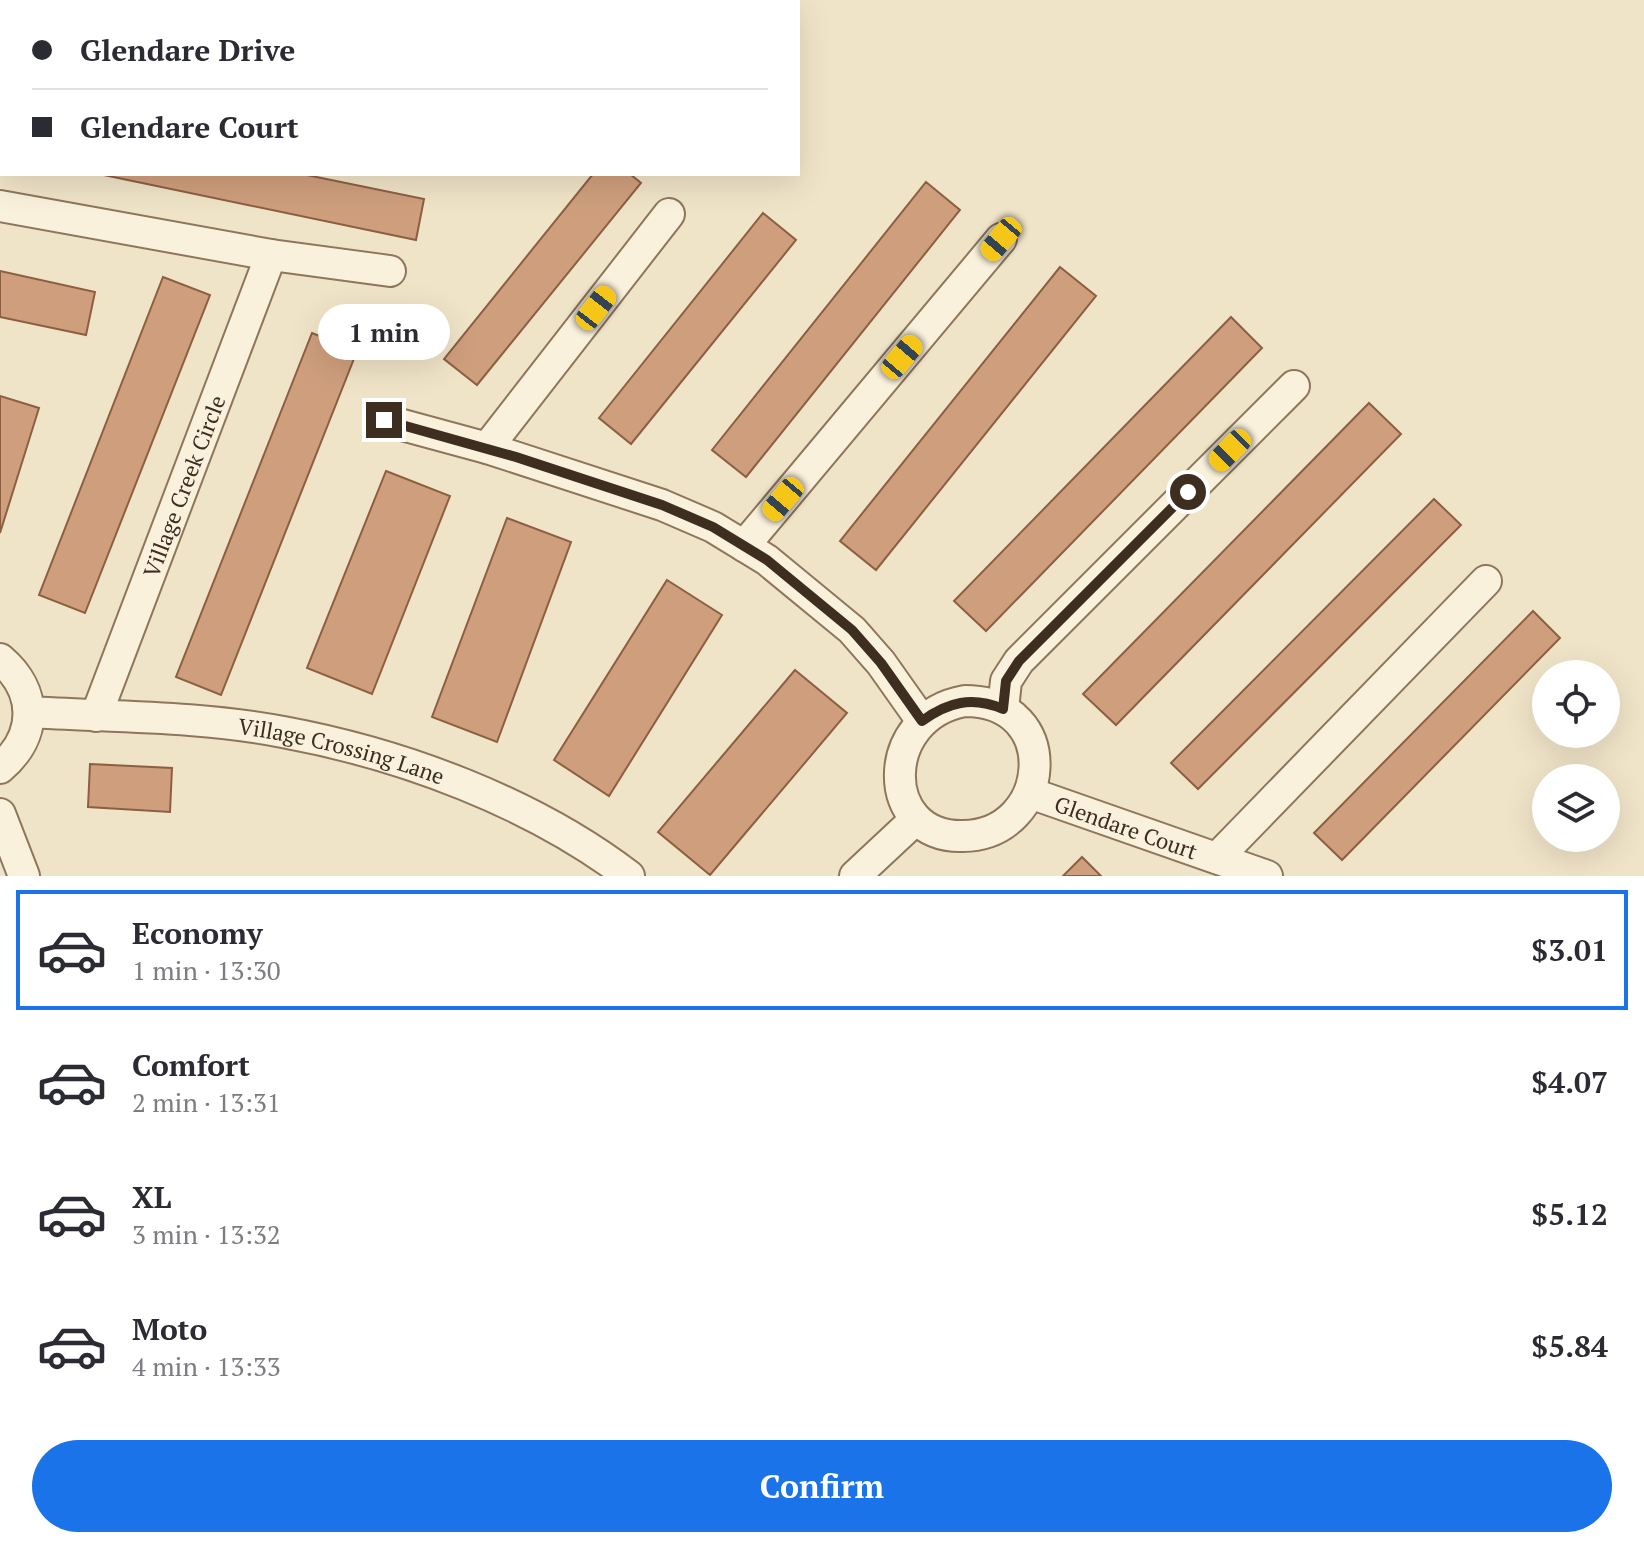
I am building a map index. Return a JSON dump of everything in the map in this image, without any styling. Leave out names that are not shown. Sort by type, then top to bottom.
[{"type":"street","points":[[0,206],[271,255],[390,271]]},
{"type":"street","points":[[487,448],[669,214]]},
{"type":"street","points":[[744,546],[1001,239]]},
{"type":"street","name":"Village Creek Circle","points":[[96,716],[271,255]]},
{"type":"street","points":[[1003,709],[1006,681],[1019,661],[1294,386]]},
{"type":"street","points":[[384,420],[487,448],[662,505],[713,527],[767,560],[852,630],[881,663],[922,721]]},
{"type":"street","points":[[1217,858],[1486,581]]},
{"type":"street","points":[[0,659],[21,682],[29,712],[22,744],[0,768]]},
{"type":"street","points":[[965,701],[979,701],[1003,709],[1023,727],[1034,750],[1036,776],[1030,793],[1018,811],[998,827],[973,835],[934,832],[916,819],[903,797],[899,771],[905,746],[922,721],[940,708],[965,701]]},
{"type":"street","name":"Village Crossing Lane","points":[[29,712],[191,721],[281,732],[354,748],[425,770],[494,798],[561,833],[629,876]]},
{"type":"street","name":"Glendare Court","points":[[1030,793],[1267,876]]},
{"type":"street","points":[[0,814],[24,876]]},
{"type":"street","points":[[855,876],[916,819]]},
{"type":"building","points":[[109,176],[312,176],[424,199],[416,240]]},
{"type":"building","points":[[591,176],[632,176],[641,183],[477,385],[444,359]]},
{"type":"building","points":[[926,182],[960,210],[746,477],[712,450]]},
{"type":"building","points":[[763,213],[796,240],[631,444],[599,418]]},
{"type":"building","points":[[1060,267],[1096,296],[876,570],[840,541]]},
{"type":"building","points":[[0,271],[95,292],[86,335],[0,317]]},
{"type":"building","points":[[163,277],[210,295],[85,613],[39,595]]},
{"type":"building","points":[[1231,317],[1262,348],[986,631],[954,601]]},
{"type":"building","points":[[312,333],[357,351],[221,695],[176,677]]},
{"type":"building","points":[[0,396],[39,408],[0,533]]},
{"type":"building","points":[[1369,403],[1401,434],[1116,725],[1083,694]]},
{"type":"building","points":[[386,471],[450,496],[372,694],[307,668]]},
{"type":"building","points":[[1434,499],[1461,525],[1198,789],[1171,763]]},
{"type":"building","points":[[507,518],[571,542],[497,742],[432,717]]},
{"type":"building","points":[[667,580],[722,615],[609,796],[554,760]]},
{"type":"building","points":[[1533,611],[1560,638],[1538,660],[1532,660],[1532,667],[1342,860],[1314,833]]},
{"type":"building","points":[[795,670],[847,713],[710,875],[658,832]]},
{"type":"building","points":[[90,764],[172,768],[170,812],[88,807]]},
{"type":"building","points":[[1082,857],[1101,876],[1063,876]]},
{"type":"route","points":[[384,420],[516,457],[662,505],[713,527],[767,560],[852,630],[881,663],[922,721],[940,708],[965,701],[979,701],[1003,709],[1006,681],[1019,661],[1188,492]]}]
